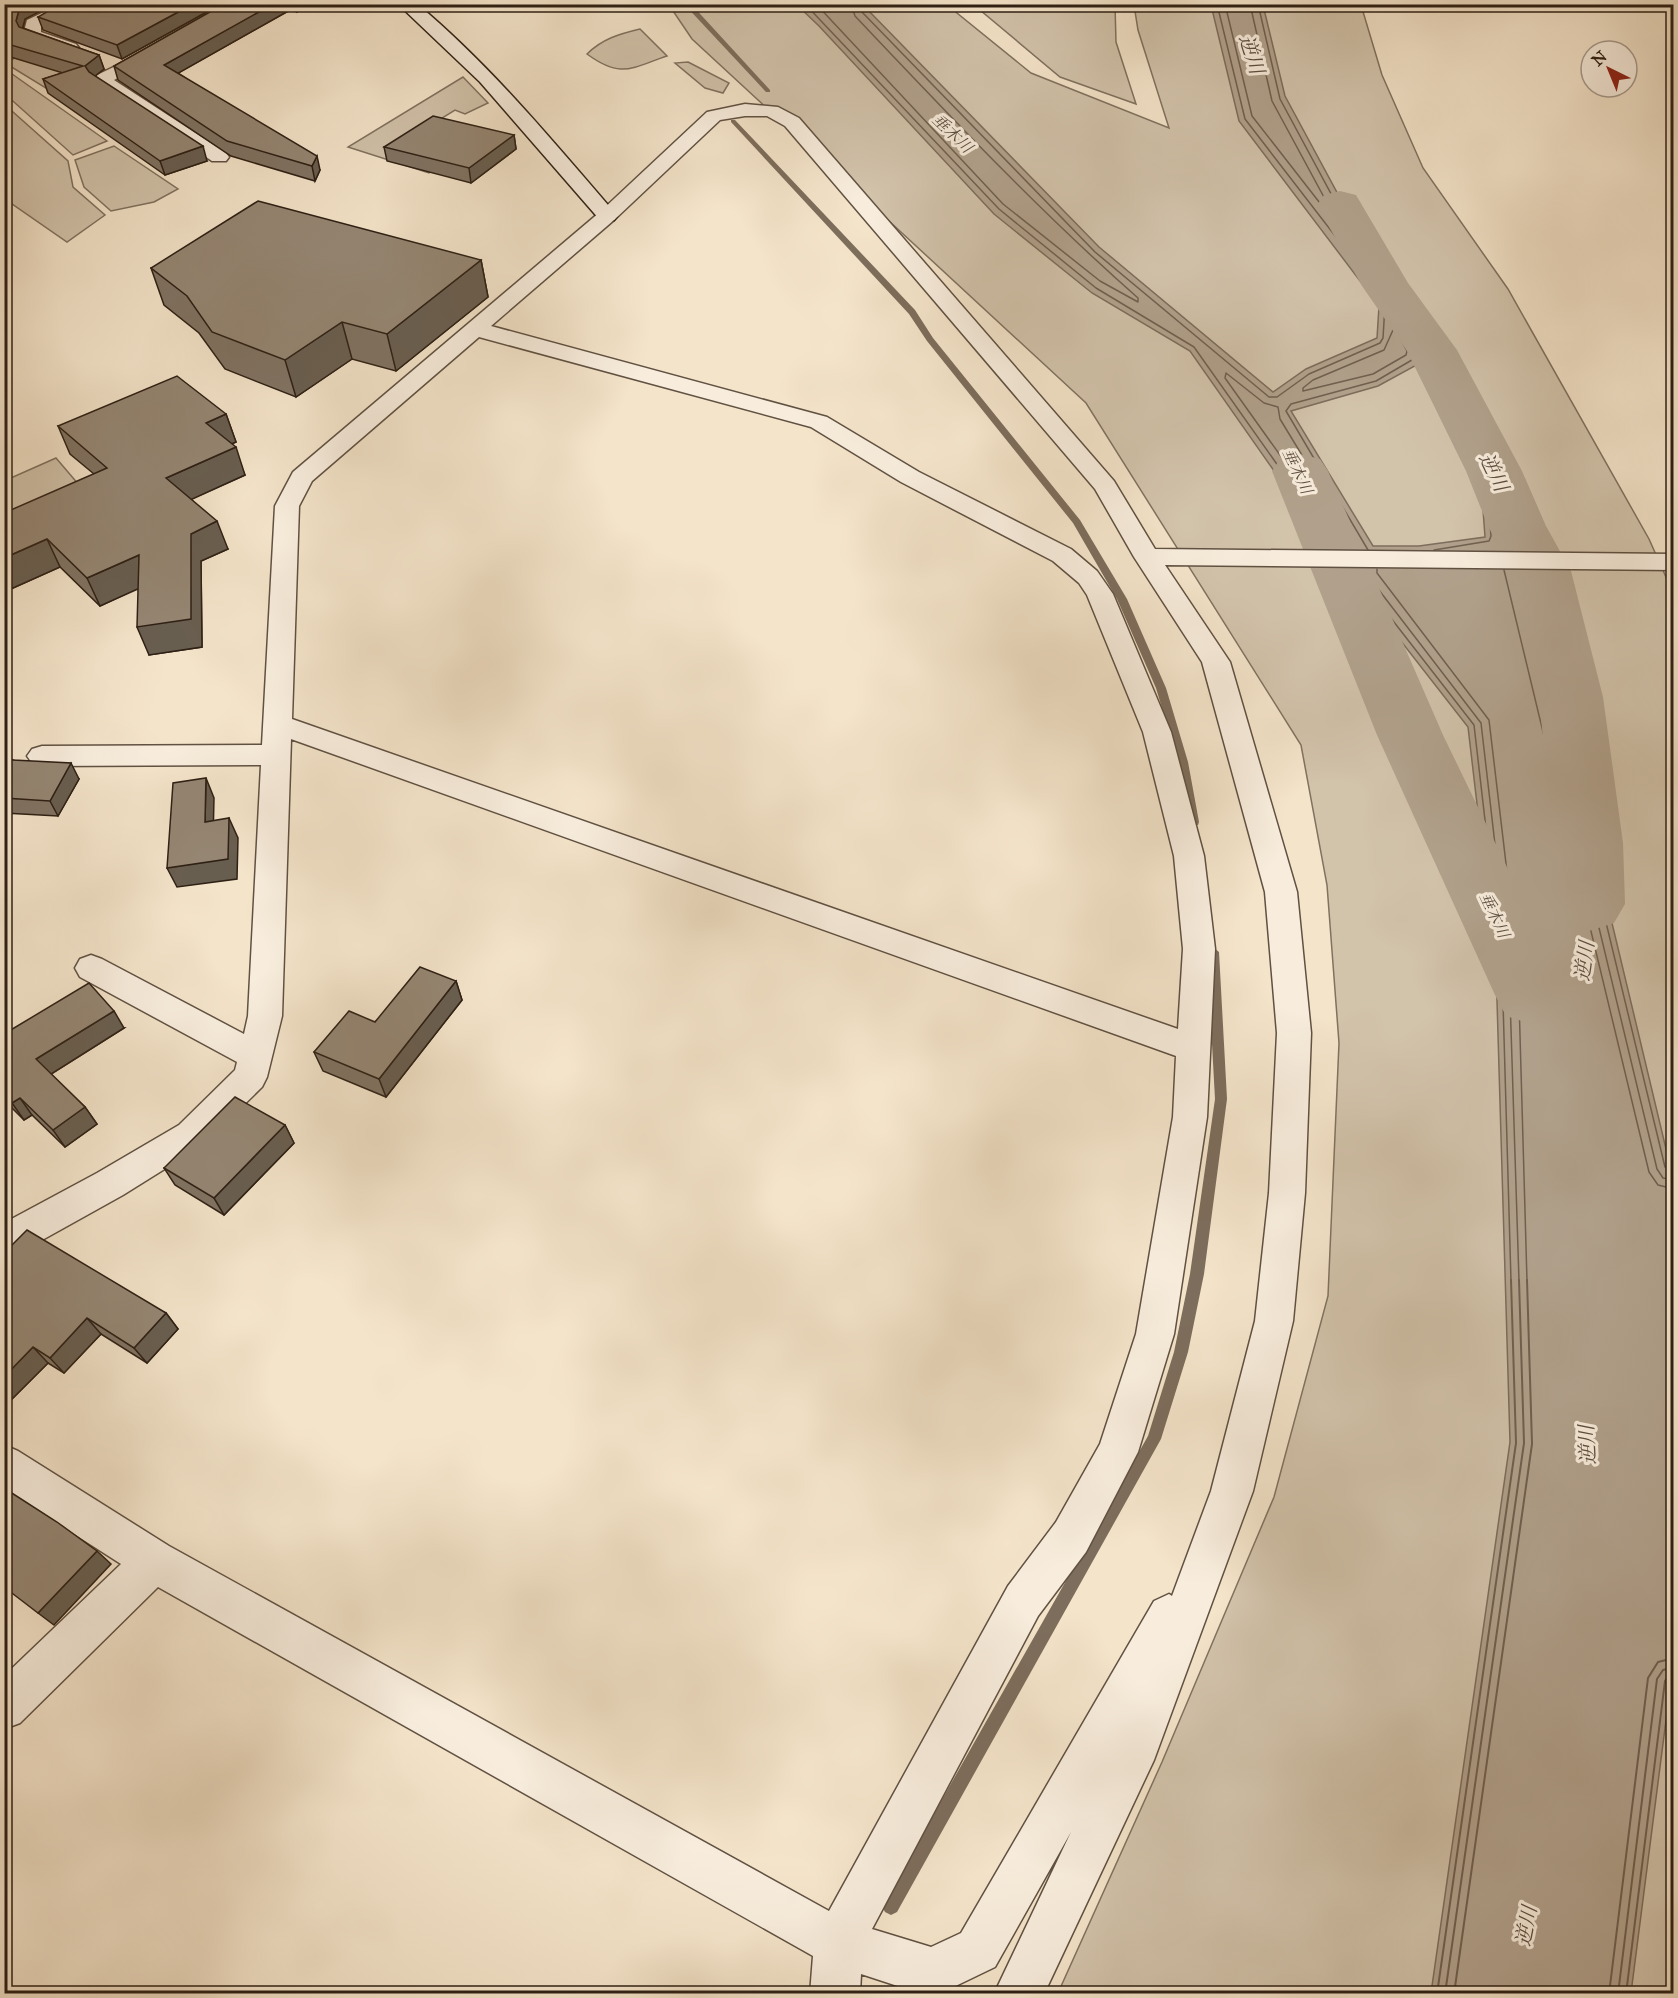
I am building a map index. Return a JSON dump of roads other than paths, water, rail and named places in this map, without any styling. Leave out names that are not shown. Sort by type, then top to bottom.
[{"type":"street","points":[[75,4],[33,24],[32,34],[84,53]]},
{"type":"street","points":[[405,4],[464,54],[493,83],[607,216]]},
{"type":"street","points":[[167,45],[101,80],[219,157]]},
{"type":"street","points":[[104,60],[125,68]]},
{"type":"street","points":[[4,1242],[110,1184],[191,1135],[250,1077],[265,1016],[287,506],[302,477],[607,216],[714,117],[745,110],[771,111],[792,122],[1105,486],[1156,557],[1216,662],[1281,892],[1294,1034],[1287,1193],[1274,1321],[1232,1491],[1138,1744],[1018,1994]]},
{"type":"street","points":[[476,328],[819,422],[910,477],[1062,555],[1088,577],[1100,594],[1157,732],[1189,856],[1199,949],[1195,1049],[1190,1117],[1155,1334],[1118,1452],[1071,1537],[1023,1601],[838,1942],[835,1994]]},
{"type":"street","points":[[1156,557],[1674,562]]},
{"type":"street","points":[[278,724],[1195,1049]]},
{"type":"street","points":[[42,756],[277,755]]},
{"type":"street","points":[[91,968],[255,1056]]},
{"type":"street","points":[[4,1465],[154,1561],[838,1942],[932,1972],[978,1950],[1128,1686],[1212,1545]]},
{"type":"street","points":[[4,1707],[154,1561]]},
{"type":"water","points":[[797,5],[863,5],[1099,247],[1273,392],[1306,369],[1377,338],[1379,306],[1239,121],[1211,5],[1263,5],[1285,96],[1517,526],[1673,1178],[1674,1658],[1631,1993],[1431,1993],[1510,1442],[1496,967],[1468,727],[1326,545],[1190,351],[1092,293],[994,214]],"holes":[[[1420,363],[1482,496],[1485,537],[1419,546],[1373,546],[1291,411],[1378,386]]]},
{"type":"waterway","points":[[687,4],[768,91]]},
{"type":"waterway","points":[[733,121],[912,312],[930,339],[1077,522],[1122,599],[1161,688],[1183,762],[1194,822]]},
{"type":"waterway","name":"逆川","points":[[1340,205],[1386,286],[1432,350],[1494,471],[1517,526],[1541,571],[1571,697],[1588,843],[1589,904]]},
{"type":"waterway","name":"垂木川","points":[[1300,471],[1410,735],[1532,995]]},
{"type":"waterway","points":[[891,1906],[1154,1439],[1181,1352],[1197,1274],[1221,1099],[1213,952]]}]
